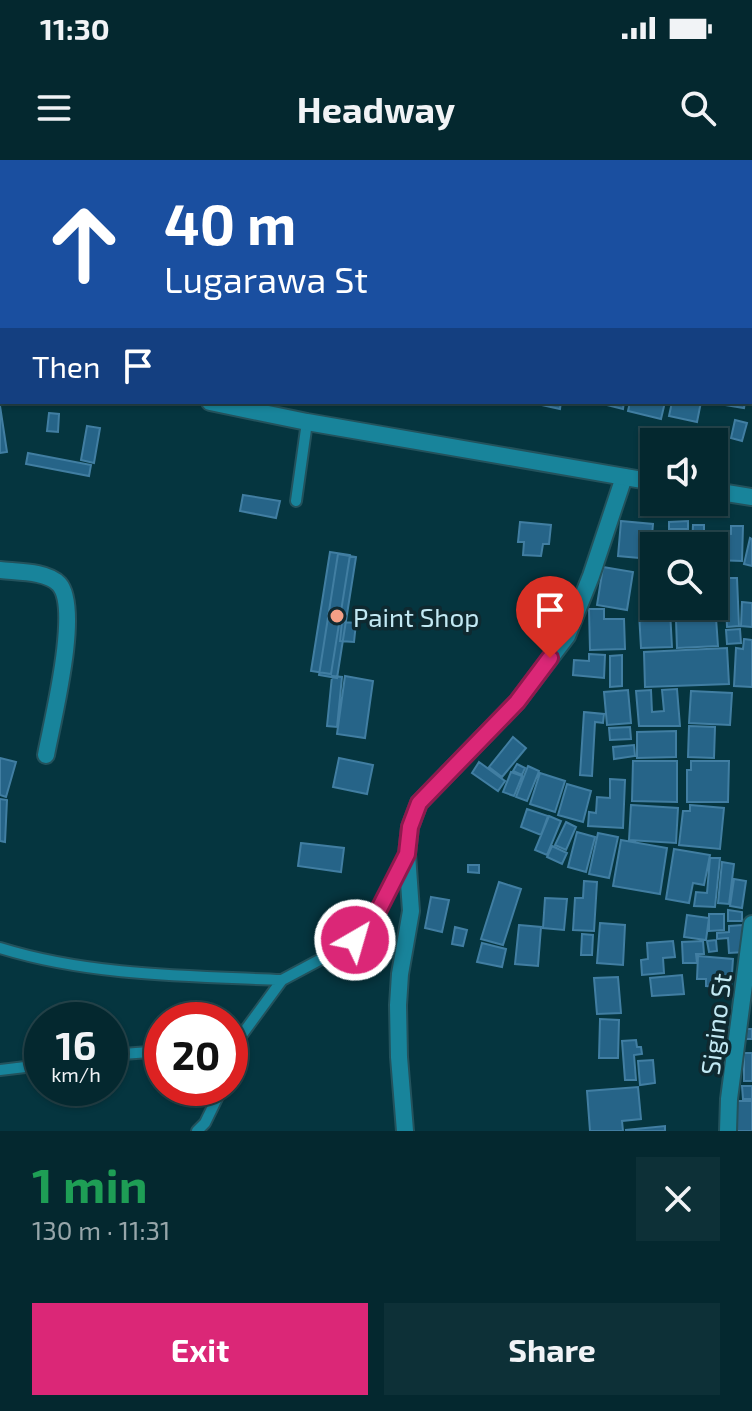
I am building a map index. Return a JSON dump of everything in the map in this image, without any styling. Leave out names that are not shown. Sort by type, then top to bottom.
[{"type":"street","points":[[220,404],[640,480]]},
{"type":"street","points":[[405,1131],[398,1005],[411,911],[407,854],[410,827],[419,803],[517,702],[567,636],[624,477]]},
{"type":"street","points":[[728,493],[752,497]]},
{"type":"street","points":[[0,570],[49,577],[59,584],[67,599],[67,642],[46,755]]},
{"type":"street","name":"Sigino St","points":[[728,1131],[729,1099],[752,924]]},
{"type":"lane","points":[[296,501],[307,422]]},
{"type":"lane","points":[[248,1026],[282,980],[340,949],[366,931],[407,854]]},
{"type":"lane","points":[[0,948],[47,961],[128,972],[282,980]]},
{"type":"lane","points":[[0,1070],[24,1067]]},
{"type":"lane","points":[[204,1128],[214,1106]]},
{"type":"building","points":[[537,404],[561,404],[560,409]]},
{"type":"building","points":[[603,404],[624,404],[623,409]]},
{"type":"building","points":[[630,404],[665,404],[661,419],[628,411]]},
{"type":"building","points":[[672,404],[701,404],[697,422],[669,416]]},
{"type":"building","points":[[719,404],[745,404],[744,408]]},
{"type":"building","points":[[0,406],[7,452],[0,453]]},
{"type":"building","points":[[49,413],[59,414],[58,432],[47,431]]},
{"type":"building","points":[[735,420],[747,423],[742,441],[731,438]]},
{"type":"building","points":[[87,426],[100,428],[94,463],[81,460]]},
{"type":"building","points":[[28,453],[91,465],[89,476],[26,464]]},
{"type":"building","points":[[243,495],[280,501],[276,518],[240,511]]},
{"type":"building","points":[[621,521],[653,524],[652,532],[640,532],[640,558],[618,556]]},
{"type":"building","points":[[688,521],[688,529],[669,529],[669,522]]},
{"type":"building","points":[[520,522],[551,525],[549,544],[543,544],[541,556],[523,555],[524,542],[518,542]]},
{"type":"building","points":[[693,525],[704,525],[704,532],[693,532]]},
{"type":"building","points":[[731,526],[743,526],[742,561],[728,560]]},
{"type":"building","points":[[752,539],[752,566],[744,564]]},
{"type":"building","points":[[330,552],[350,555],[331,674],[311,671]]},
{"type":"building","name":"Paint Shop","points":[[338,554],[356,557],[337,678],[319,675]]},
{"type":"building","points":[[603,567],[633,572],[627,610],[597,605]]},
{"type":"building","points":[[728,578],[737,578],[739,626],[727,627]]},
{"type":"building","points":[[742,602],[752,603],[752,627],[741,626]]},
{"type":"building","points":[[589,609],[604,609],[604,619],[624,619],[625,649],[590,650]]},
{"type":"building","points":[[639,613],[640,620],[670,620],[672,647],[641,648]]},
{"type":"building","points":[[676,620],[716,620],[718,646],[677,648]]},
{"type":"building","points":[[342,622],[356,623],[354,642],[340,641]]},
{"type":"building","points":[[740,629],[741,643],[727,644],[726,630]]},
{"type":"building","points":[[744,639],[752,640],[752,687],[734,686],[736,648],[743,649]]},
{"type":"building","points":[[727,648],[729,684],[645,687],[644,652]]},
{"type":"building","points":[[589,654],[605,655],[604,678],[573,675],[574,660],[589,661]]},
{"type":"building","points":[[622,655],[622,686],[610,687],[610,656]]},
{"type":"building","points":[[332,676],[342,677],[337,727],[327,726]]},
{"type":"building","points":[[345,676],[373,681],[365,738],[337,734]]},
{"type":"building","points":[[677,689],[680,726],[639,726],[636,691],[651,690],[652,712],[664,711],[662,690]]},
{"type":"building","points":[[628,690],[631,723],[607,725],[604,692]]},
{"type":"building","points":[[691,691],[732,693],[730,725],[689,723]]},
{"type":"building","points":[[584,712],[604,714],[603,723],[595,722],[592,776],[580,775]]},
{"type":"building","points":[[689,726],[715,727],[714,758],[688,757]]},
{"type":"building","points":[[630,727],[631,739],[610,740],[609,728]]},
{"type":"building","points":[[676,731],[676,757],[637,758],[637,732]]},
{"type":"building","points":[[513,737],[526,748],[502,777],[489,767]]},
{"type":"building","points":[[634,745],[635,756],[614,759],[613,747]]},
{"type":"building","points":[[0,758],[16,762],[6,797],[0,795]]},
{"type":"building","points":[[339,758],[373,765],[367,794],[333,787]]},
{"type":"building","points":[[633,761],[677,761],[677,802],[632,801]]},
{"type":"building","points":[[691,761],[729,761],[728,802],[687,802],[687,770],[691,770]]},
{"type":"building","points":[[479,762],[505,781],[498,791],[472,773]]},
{"type":"building","points":[[517,764],[525,768],[522,775],[513,771]]},
{"type":"building","points":[[528,766],[539,771],[527,801],[516,797]]},
{"type":"building","points":[[511,772],[522,776],[514,796],[503,792]]},
{"type":"building","points":[[540,773],[565,781],[555,812],[530,804]]},
{"type":"building","points":[[610,779],[625,780],[623,828],[588,826],[589,812],[596,813],[597,797],[610,798]]},
{"type":"building","points":[[567,784],[591,791],[583,822],[558,815]]},
{"type":"building","points":[[0,799],[7,800],[5,842],[0,841]]},
{"type":"building","points":[[631,805],[678,808],[676,843],[629,840]]},
{"type":"building","points":[[690,805],[724,808],[720,849],[679,845],[683,811],[690,811]]},
{"type":"building","points":[[527,809],[548,816],[541,835],[521,827]]},
{"type":"building","points":[[549,816],[561,821],[547,855],[535,850]]},
{"type":"building","points":[[566,822],[576,827],[566,850],[555,845]]},
{"type":"building","points":[[577,832],[595,837],[586,872],[568,867]]},
{"type":"building","points":[[598,833],[618,837],[609,878],[589,874]]},
{"type":"building","points":[[621,840],[667,848],[660,894],[613,886]]},
{"type":"building","points":[[301,843],[344,848],[341,872],[298,866]]},
{"type":"building","points":[[552,846],[567,853],[562,864],[547,857]]},
{"type":"building","points":[[674,849],[710,855],[704,885],[693,883],[689,903],[666,899]]},
{"type":"building","points":[[710,858],[720,858],[715,907],[694,906],[696,892],[707,893]]},
{"type":"building","points":[[722,862],[734,864],[729,904],[718,903]]},
{"type":"building","points":[[468,865],[479,865],[479,873],[468,872]]},
{"type":"building","points":[[734,879],[746,881],[742,908],[730,906]]},
{"type":"building","points":[[584,881],[597,882],[594,931],[573,930],[575,898],[583,898]]},
{"type":"building","points":[[499,882],[521,889],[503,945],[481,939]]},
{"type":"building","points":[[431,897],[449,900],[442,932],[425,928]]},
{"type":"building","points":[[545,898],[567,899],[564,930],[543,928]]},
{"type":"building","points":[[728,910],[742,912],[742,921],[728,921]]},
{"type":"building","points":[[709,914],[724,914],[724,930],[709,931]]},
{"type":"building","points":[[687,915],[709,918],[706,940],[684,937]]},
{"type":"building","points":[[600,923],[625,925],[623,965],[597,963]]},
{"type":"building","points":[[519,925],[541,927],[538,966],[515,964]]},
{"type":"building","points":[[743,925],[745,952],[729,953],[728,938],[717,939],[717,933],[729,932],[729,926]]},
{"type":"building","points":[[455,927],[467,930],[463,946],[452,944]]},
{"type":"building","points":[[582,934],[593,935],[592,955],[581,955]]},
{"type":"building","points":[[716,940],[717,951],[709,952],[707,941]]},
{"type":"building","points":[[673,941],[675,957],[663,958],[664,973],[642,975],[641,960],[648,959],[647,943]]},
{"type":"building","points":[[703,941],[704,954],[696,954],[697,963],[683,963],[682,942]]},
{"type":"building","points":[[482,943],[506,949],[502,967],[477,962]]},
{"type":"building","points":[[698,956],[733,959],[731,988],[706,986],[706,979],[697,979]]},
{"type":"building","points":[[682,975],[684,994],[652,996],[650,978]]},
{"type":"building","points":[[618,977],[621,1013],[597,1014],[594,978]]},
{"type":"building","points":[[600,1019],[619,1020],[618,1058],[599,1058]]},
{"type":"building","points":[[746,1029],[752,1029],[752,1039],[746,1039]]},
{"type":"building","points":[[636,1040],[642,1054],[634,1055],[636,1080],[625,1080],[622,1041]]},
{"type":"building","points":[[744,1053],[752,1053],[752,1081],[744,1081]]},
{"type":"building","points":[[653,1060],[655,1083],[640,1085],[638,1061]]},
{"type":"building","points":[[742,1086],[752,1086],[752,1099],[743,1099]]},
{"type":"building","points":[[638,1087],[641,1119],[622,1121],[623,1131],[590,1131],[587,1091]]},
{"type":"building","points":[[735,1101],[752,1101],[752,1131],[736,1131]]},
{"type":"building","points":[[665,1126],[665,1131],[626,1131],[626,1130]]},
{"type":"place","name":"Paint Shop","points":[[337,616]]},
{"type":"route","points":[[355,940],[366,931],[376,915],[407,854],[410,827],[419,803],[517,702],[550,658]]}]
